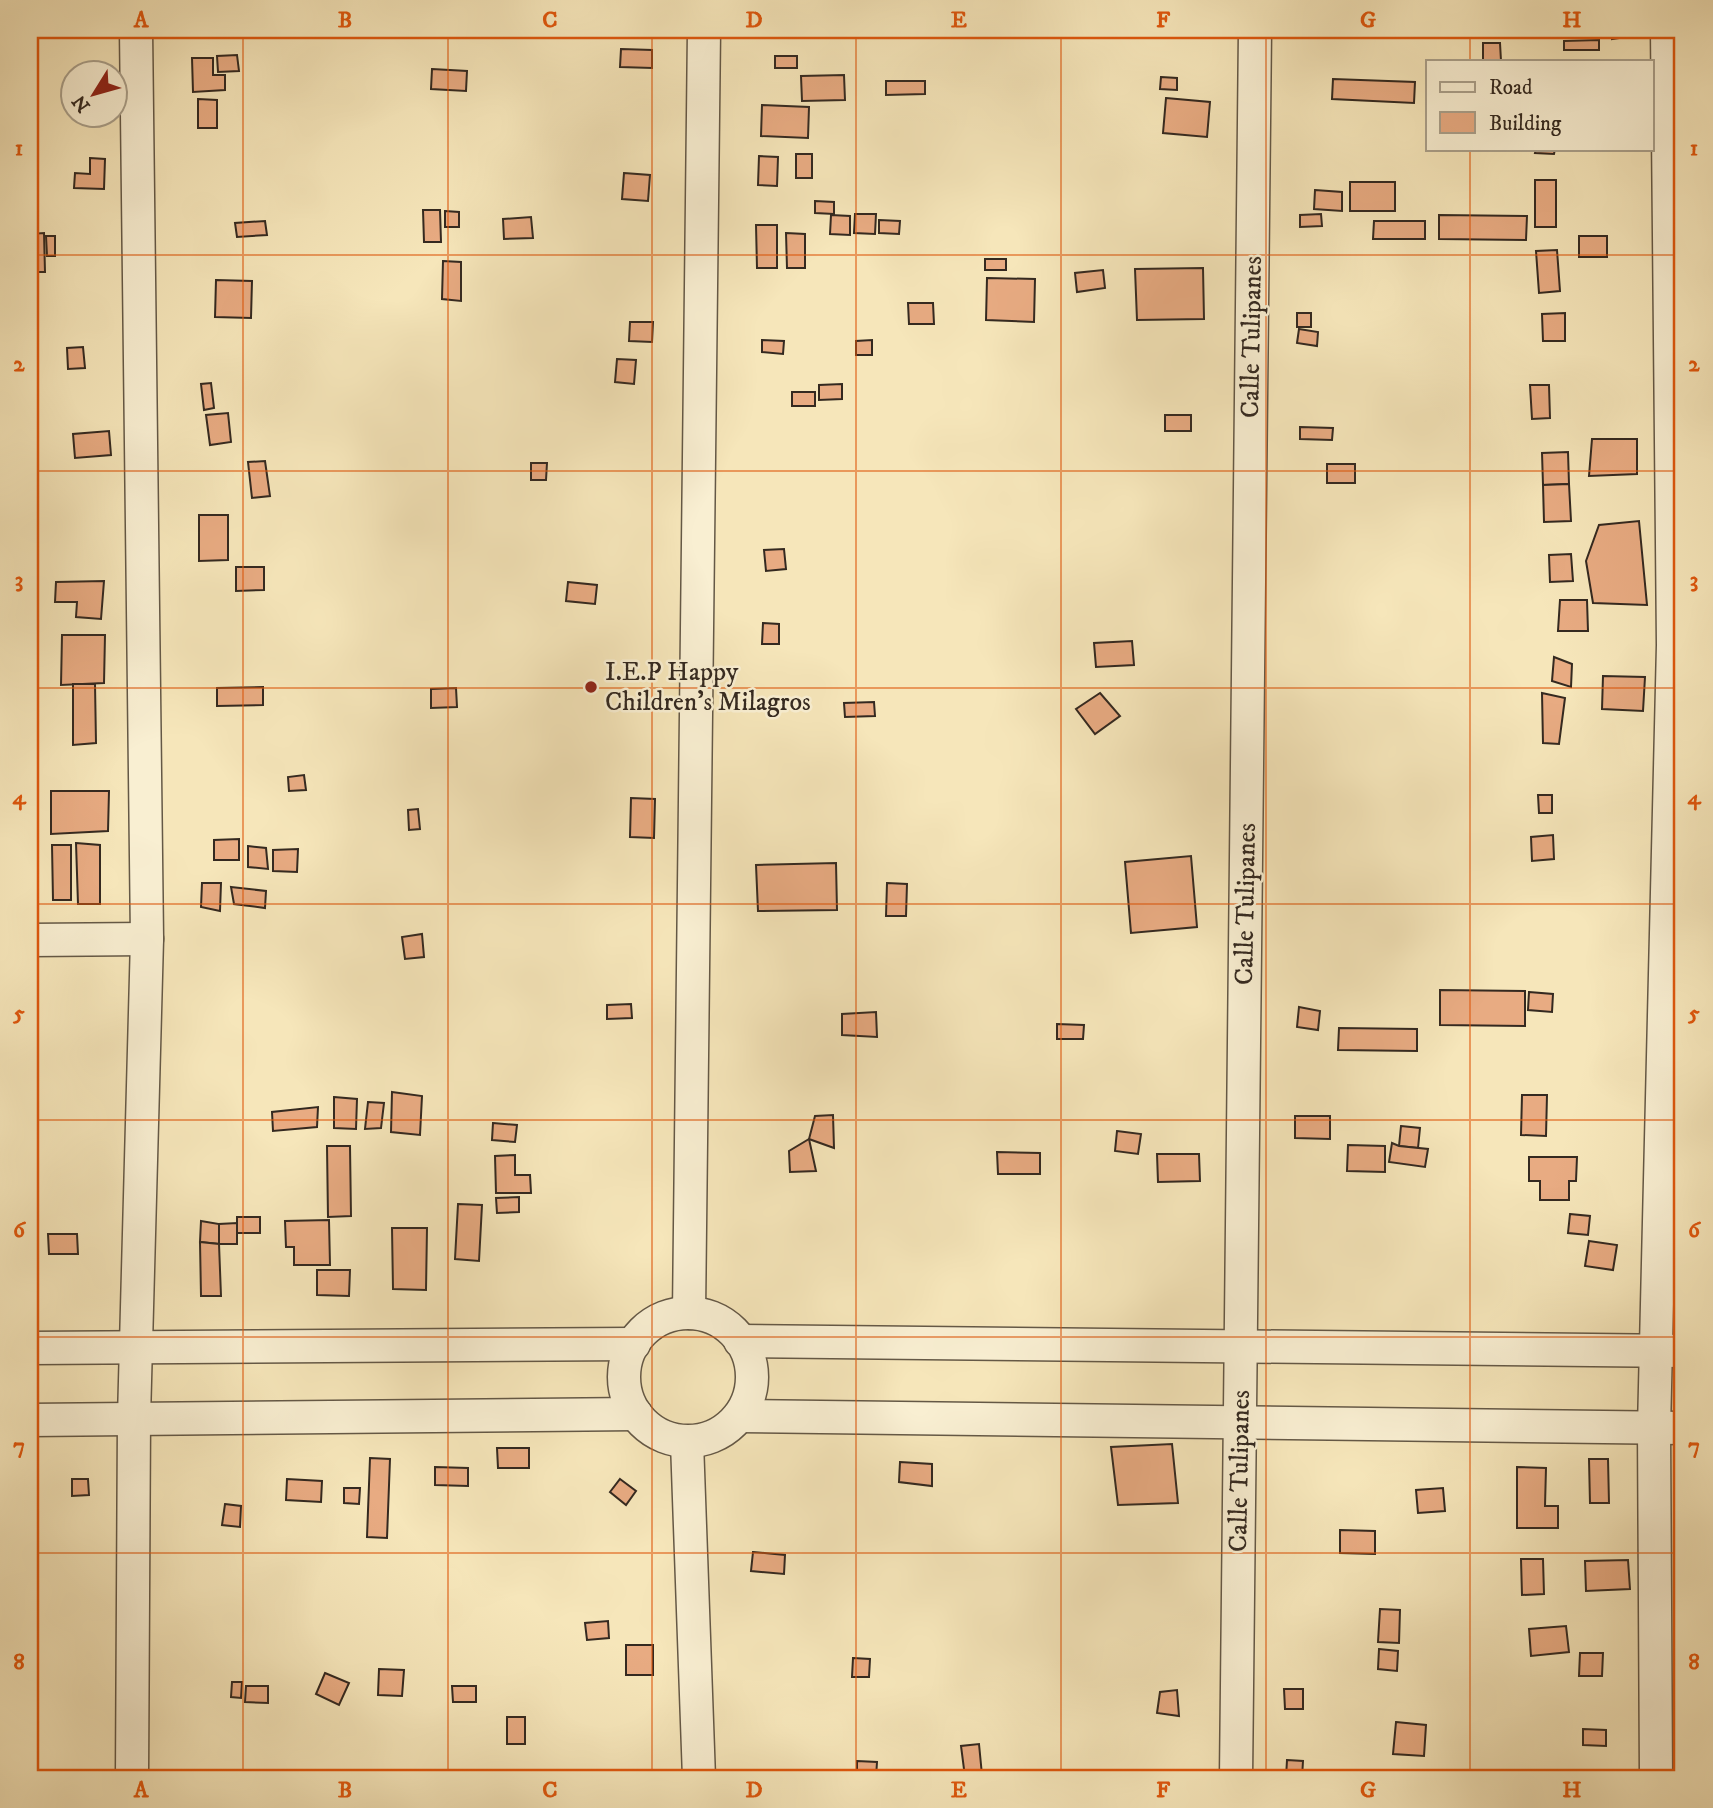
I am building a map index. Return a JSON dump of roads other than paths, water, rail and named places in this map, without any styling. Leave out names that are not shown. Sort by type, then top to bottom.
[{"type":"street","points":[[132,1778],[134,1418],[148,939],[136,30]]},
{"type":"street","points":[[689,1313],[704,30]]},
{"type":"street","name":"Calle Tulipanes","points":[[1236,1778],[1255,30]]},
{"type":"street","points":[[1656,1778],[1669,1428],[1678,645],[1668,30]]},
{"type":"street","points":[[30,940],[148,939]]},
{"type":"street","points":[[689,1313],[709,1317],[727,1326],[740,1341],[750,1359],[752,1379],[749,1398],[740,1416],[725,1430],[708,1439],[687,1441],[668,1438],[650,1429],[636,1414],[627,1396],[624,1376],[627,1356],[636,1339],[651,1325],[669,1316],[689,1313]]},
{"type":"street","points":[[740,1341],[1670,1351]]},
{"type":"street","points":[[30,1348],[634,1344]]},
{"type":"street","points":[[30,1420],[636,1414]]},
{"type":"street","points":[[740,1416],[1669,1428]]},
{"type":"street","points":[[687,1441],[699,1778]]},
{"type":"place","name":"I.E.P Happy Children's Milagros","points":[[591,687]]}]
